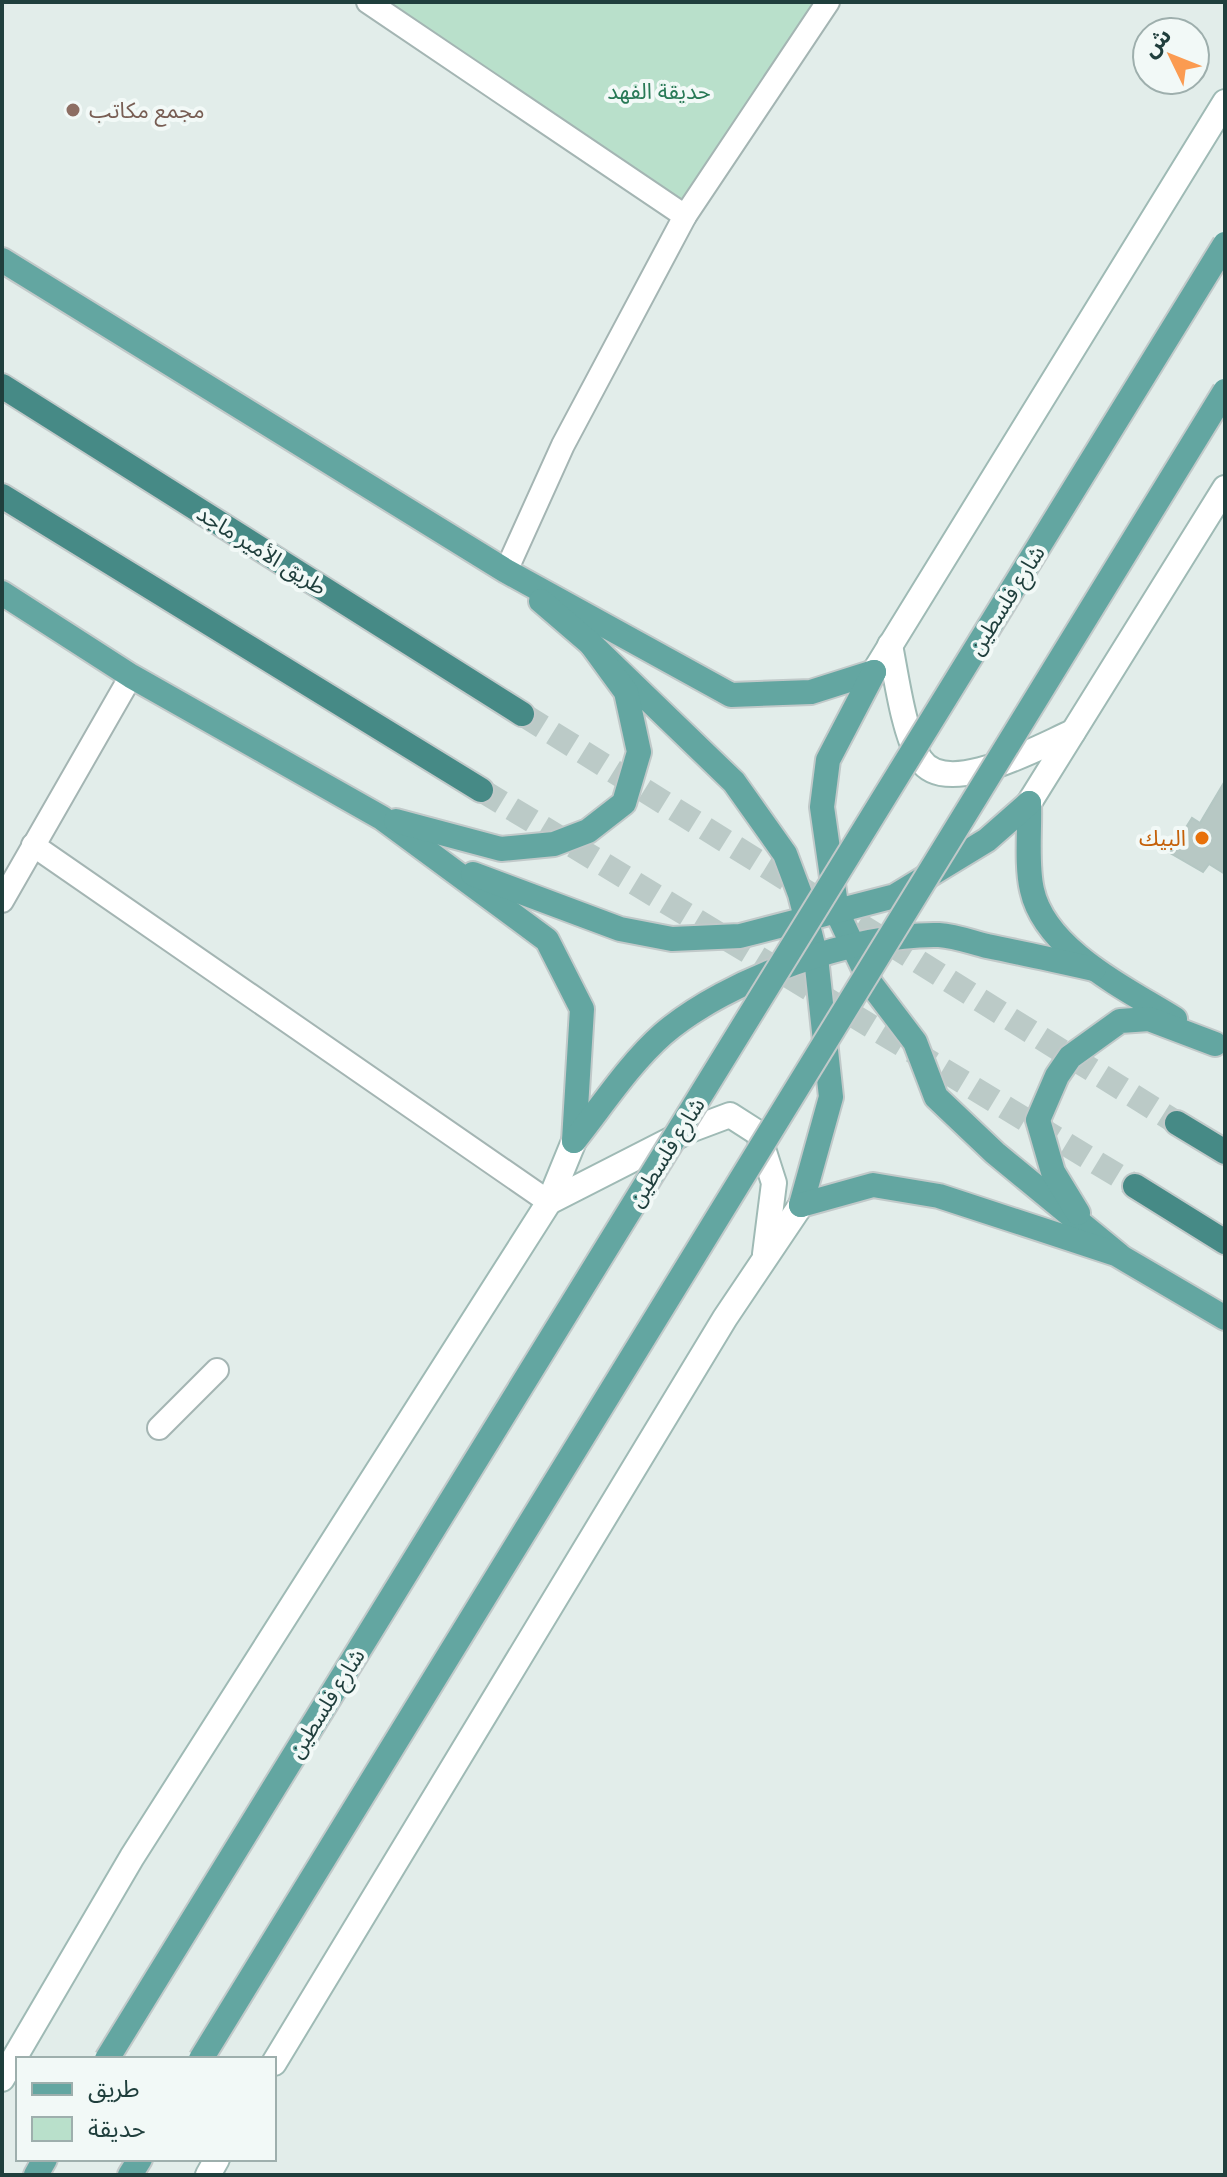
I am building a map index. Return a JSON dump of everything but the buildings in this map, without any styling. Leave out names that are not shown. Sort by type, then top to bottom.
[{"type":"highway","name":"طريق الأمير ماجد","points":[[2,386],[522,714]]},
{"type":"highway","points":[[2,496],[481,790]]},
{"type":"highway","points":[[1177,1123],[1225,1152]]},
{"type":"highway","points":[[1135,1186],[1225,1242]]},
{"type":"main road","points":[[1225,102],[874,672],[828,760],[822,807],[837,912],[871,984],[915,1042],[936,1097],[995,1153],[1119,1255],[1225,1318]]},
{"type":"main road","name":"شارع فلسطين","points":[[108,2057],[1225,244]]},
{"type":"main road","points":[[2,260],[506,571],[731,695],[811,692],[874,672]]},
{"type":"main road","points":[[202,2057],[1225,391]]},
{"type":"main road","points":[[438,860],[620,929],[672,939],[740,936],[895,896],[987,840],[1029,803],[1225,488]]},
{"type":"main road","points":[[276,2060],[725,1318],[801,1205],[831,1097],[816,957],[785,854],[734,782],[591,644],[506,571]]},
{"type":"main road","points":[[2,593],[131,676],[382,818],[547,940],[582,1009],[574,1141]]},
{"type":"main road","points":[[382,818],[501,849],[554,844],[588,831],[624,803],[639,752],[626,692],[591,644]]},
{"type":"main road","points":[[890,645],[904,718],[920,760],[938,774],[972,774],[1073,732]]},
{"type":"main road","points":[[1029,803],[1031,889],[1043,922],[1094,969],[1220,1047]]},
{"type":"main road","points":[[2,2079],[132,1857],[549,1202],[574,1141],[662,1035],[694,1010],[766,974],[875,939],[941,935],[1094,969]]},
{"type":"main road","points":[[1119,1255],[1076,1211],[1053,1172],[1038,1120],[1057,1076],[1070,1057],[1120,1021],[1149,1019],[1220,1047]]},
{"type":"main road","points":[[549,1202],[690,1130],[730,1115],[758,1133],[774,1183],[764,1260]]},
{"type":"main road","points":[[801,1205],[873,1185],[939,1196],[1119,1255]]},
{"type":"lane","points":[[368,2],[685,216]]},
{"type":"lane","points":[[506,571],[563,445],[685,216],[828,2]]},
{"type":"lane","points":[[4,894],[131,676]]},
{"type":"lane","points":[[33,845],[549,1202]]},
{"type":"lane","points":[[159,1428],[217,1370]]},
{"type":"green space","name":"حديقة الفهد","points":[[368,2],[828,2],[685,216]]},
{"type":"tunnel","points":[[522,714],[1177,1123]]},
{"type":"tunnel","points":[[481,790],[1135,1186]]},
{"type":"place","name":"مجمع مكاتب","points":[[73,110]]},
{"type":"place","name":"البيك","points":[[1202,838]]}]
